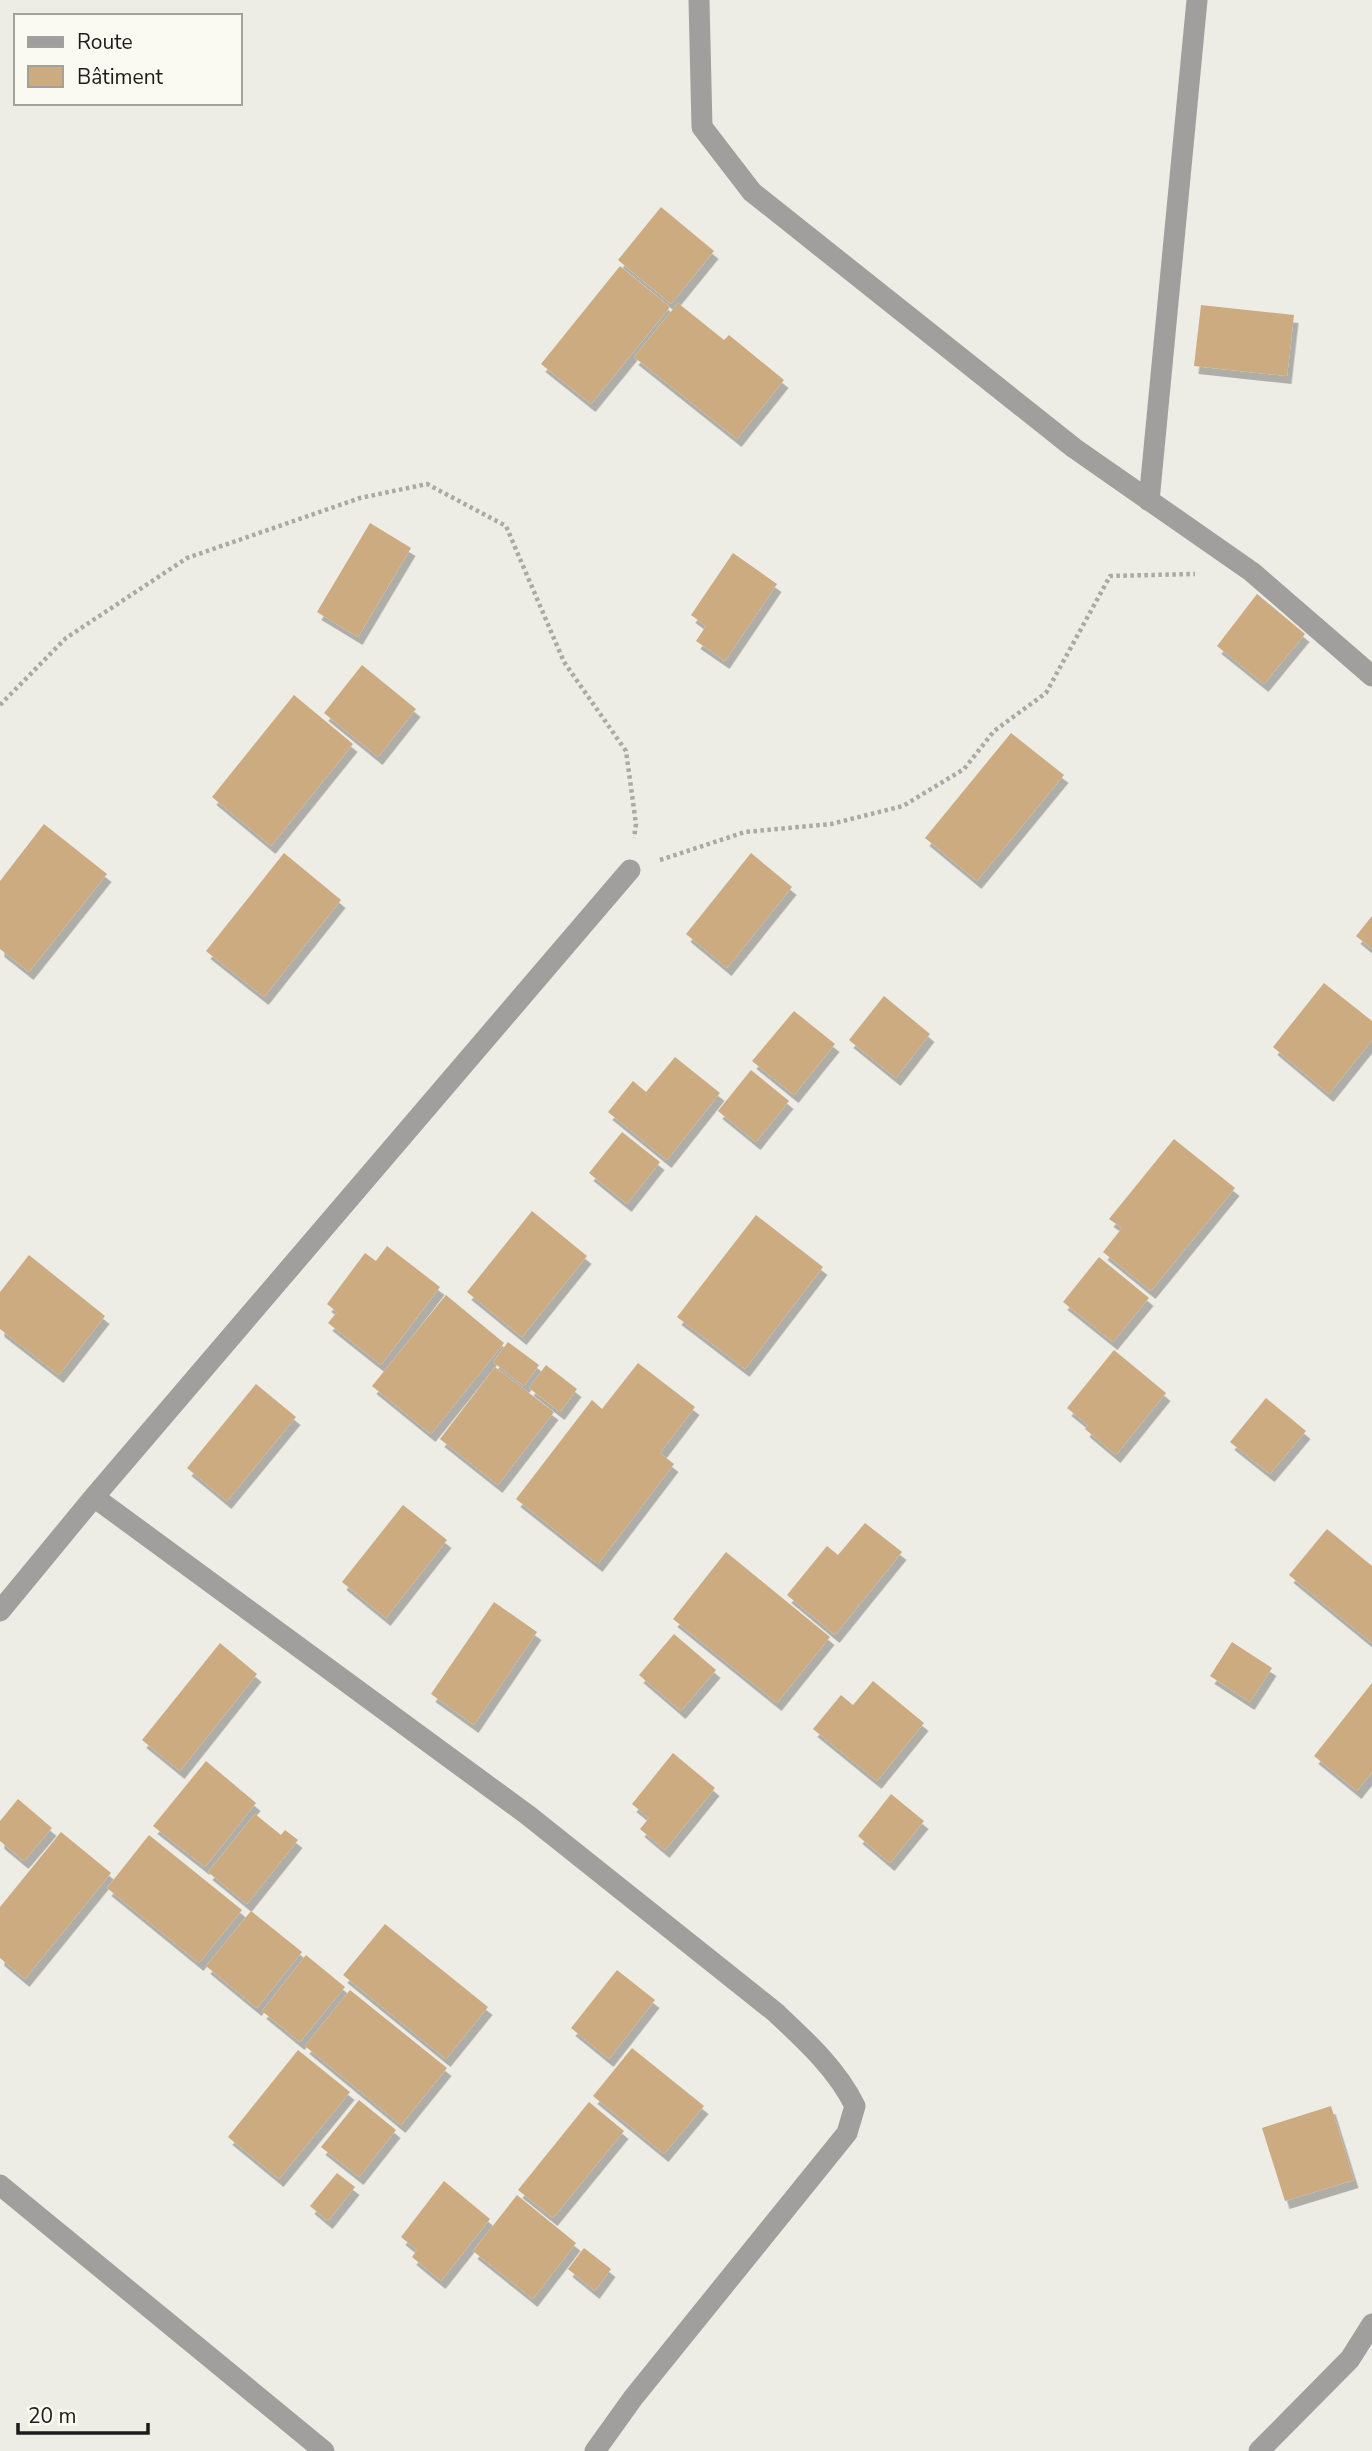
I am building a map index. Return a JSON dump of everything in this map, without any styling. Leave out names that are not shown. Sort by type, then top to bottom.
[{"type":"street","points":[[698,0],[702,127],[752,192],[1074,448],[1252,572],[1372,676]]},
{"type":"street","points":[[1149,501],[1197,0]]},
{"type":"street","points":[[0,1611],[94,1497],[630,870]]},
{"type":"street","points":[[94,1497],[529,1816],[775,2012],[810,2045],[845,2087],[855,2106],[846,2133],[633,2398],[595,2451]]},
{"type":"street","points":[[0,2185],[324,2451]]},
{"type":"street","points":[[1259,2451],[1350,2359],[1372,2324]]},
{"type":"path","points":[[0,705],[66,638],[187,558],[360,498],[427,484],[506,526],[564,662],[626,751],[636,824],[630,870],[745,832],[831,824],[903,806],[964,769],[994,731],[1046,693],[1110,576],[1252,572]]},
{"type":"building","points":[[661,207],[714,251],[671,304],[618,260]]},
{"type":"building","points":[[620,266],[670,307],[591,404],[541,364]]},
{"type":"building","points":[[678,303],[724,340],[729,335],[784,380],[737,439],[634,357]]},
{"type":"building","points":[[1201,305],[1294,315],[1287,376],[1194,366]]},
{"type":"building","points":[[370,523],[411,548],[358,637],[317,612]]},
{"type":"building","points":[[733,553],[777,584],[725,661],[696,641],[706,626],[691,615]]},
{"type":"building","points":[[1257,594],[1305,634],[1264,684],[1217,646]]},
{"type":"building","points":[[362,665],[416,709],[378,757],[324,713]]},
{"type":"building","points":[[294,695],[353,744],[271,846],[212,797]]},
{"type":"building","points":[[1011,733],[1064,775],[977,881],[925,838]]},
{"type":"building","points":[[44,824],[107,874],[29,972],[0,949],[0,881]]},
{"type":"building","points":[[284,853],[341,900],[264,997],[206,951]]},
{"type":"building","points":[[751,853],[792,887],[727,968],[686,934]]},
{"type":"building","points":[[1372,916],[1372,949],[1356,936]]},
{"type":"building","points":[[1324,983],[1372,1021],[1372,1040],[1329,1094],[1273,1047]]},
{"type":"building","points":[[884,996],[930,1034],[896,1078],[849,1040]]},
{"type":"building","points":[[794,1011],[835,1044],[794,1095],[752,1061]]},
{"type":"building","points":[[675,1057],[720,1093],[667,1160],[608,1112],[633,1081],[646,1092]]},
{"type":"building","points":[[751,1070],[789,1101],[756,1142],[718,1111]]},
{"type":"building","points":[[622,1132],[660,1162],[627,1204],[589,1173]]},
{"type":"building","points":[[1174,1139],[1235,1188],[1151,1291],[1103,1252],[1122,1228],[1109,1219]]},
{"type":"building","points":[[532,1211],[587,1256],[522,1337],[467,1292]]},
{"type":"building","points":[[756,1215],[823,1267],[745,1369],[677,1317]]},
{"type":"building","points":[[387,1246],[440,1287],[381,1365],[328,1323],[337,1312],[327,1304],[365,1253],[376,1261]]},
{"type":"building","points":[[29,1255],[105,1316],[59,1375],[0,1329],[0,1292]]},
{"type":"building","points":[[1099,1257],[1149,1298],[1113,1342],[1063,1302]]},
{"type":"building","points":[[446,1295],[504,1343],[431,1434],[372,1386]]},
{"type":"building","points":[[508,1342],[539,1365],[524,1386],[493,1362]]},
{"type":"building","points":[[1114,1350],[1166,1393],[1116,1455],[1085,1429],[1088,1425],[1067,1408]]},
{"type":"building","points":[[638,1363],[695,1407],[660,1453],[674,1464],[598,1564],[516,1499],[592,1400],[602,1409]]},
{"type":"building","points":[[546,1365],[577,1389],[560,1412],[529,1388]]},
{"type":"building","points":[[495,1367],[554,1412],[498,1485],[440,1439]]},
{"type":"building","points":[[256,1384],[296,1417],[227,1501],[187,1468]]},
{"type":"building","points":[[1266,1398],[1306,1431],[1270,1474],[1230,1442]]},
{"type":"building","points":[[403,1505],[447,1540],[386,1618],[342,1582]]},
{"type":"building","points":[[865,1523],[902,1552],[835,1635],[787,1595],[827,1546],[838,1555]]},
{"type":"building","points":[[1327,1529],[1372,1566],[1372,1643],[1289,1575]]},
{"type":"building","points":[[726,1552],[830,1637],[777,1703],[673,1619]]},
{"type":"building","points":[[494,1602],[537,1632],[474,1725],[431,1694]]},
{"type":"building","points":[[674,1634],[716,1670],[681,1711],[639,1675]]},
{"type":"building","points":[[1232,1642],[1272,1668],[1250,1702],[1210,1676]]},
{"type":"building","points":[[220,1643],[257,1674],[180,1771],[142,1740]]},
{"type":"building","points":[[873,1681],[924,1723],[877,1781],[813,1729],[841,1695],[853,1705]]},
{"type":"building","points":[[1372,1683],[1372,1772],[1357,1791],[1314,1756]]},
{"type":"building","points":[[673,1753],[715,1788],[665,1850],[640,1829],[649,1818],[632,1804]]},
{"type":"building","points":[[206,1761],[256,1803],[205,1867],[153,1826]]},
{"type":"building","points":[[891,1794],[924,1821],[890,1863],[858,1836]]},
{"type":"building","points":[[18,1799],[52,1828],[24,1861],[0,1841],[0,1821]]},
{"type":"building","points":[[255,1814],[281,1835],[285,1830],[298,1840],[247,1904],[208,1872]]},
{"type":"building","points":[[61,1832],[111,1873],[25,1979],[0,1958],[0,1907]]},
{"type":"building","points":[[149,1835],[242,1910],[199,1963],[107,1888]]},
{"type":"building","points":[[251,1911],[302,1952],[257,2008],[206,1966]]},
{"type":"building","points":[[385,1924],[488,2007],[446,2059],[343,1975]]},
{"type":"building","points":[[306,1955],[345,1987],[300,2042],[262,2011]]},
{"type":"building","points":[[617,1970],[655,2000],[609,2059],[571,2028]]},
{"type":"building","points":[[350,1990],[447,2068],[401,2125],[305,2046]]},
{"type":"building","points":[[632,2048],[704,2106],[664,2154],[593,2096]]},
{"type":"building","points":[[298,2050],[350,2092],[279,2179],[228,2137]]},
{"type":"building","points":[[359,2100],[396,2130],[359,2177],[321,2147]]},
{"type":"building","points":[[589,2102],[624,2131],[553,2218],[518,2190]]},
{"type":"building","points":[[1331,2106],[1354,2180],[1285,2201],[1262,2128]]},
{"type":"building","points":[[337,2173],[355,2187],[328,2221],[310,2206]]},
{"type":"building","points":[[444,2181],[490,2219],[441,2281],[412,2257],[417,2250],[401,2237]]},
{"type":"building","points":[[517,2195],[576,2243],[533,2299],[473,2251]]},
{"type":"building","points":[[584,2248],[611,2269],[595,2291],[568,2269]]}]
